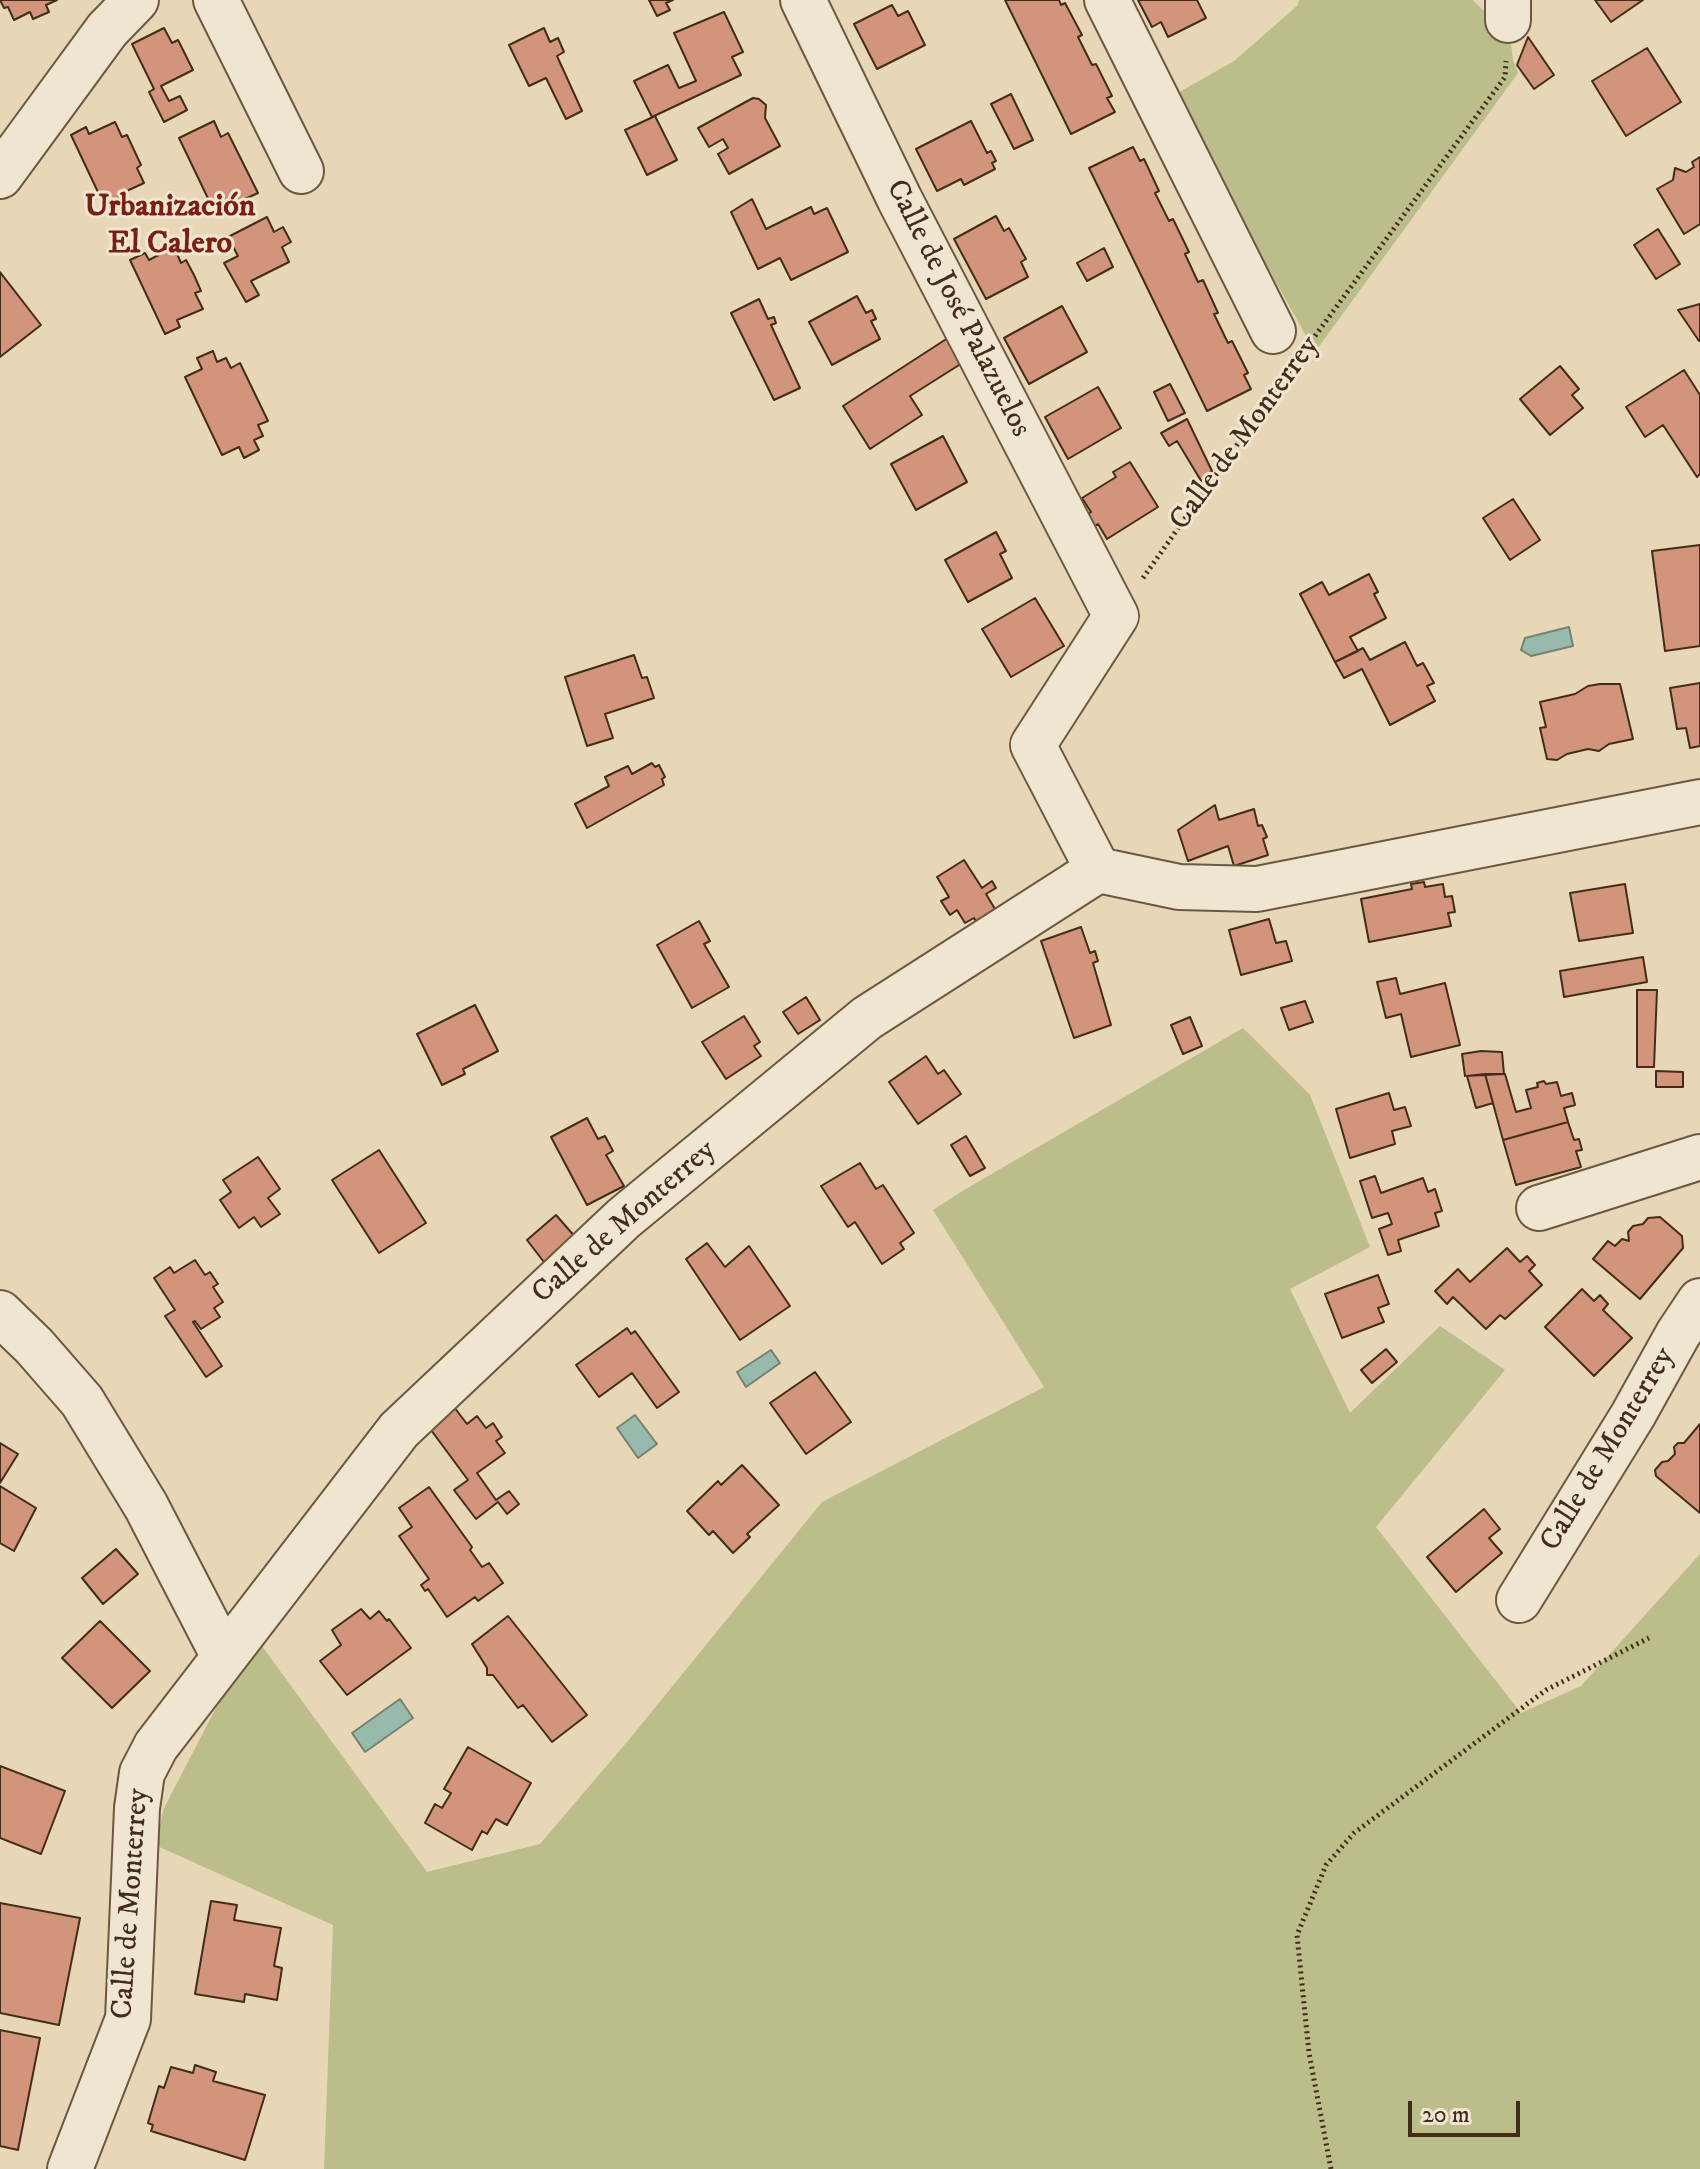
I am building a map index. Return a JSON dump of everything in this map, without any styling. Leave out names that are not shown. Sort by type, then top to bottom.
[{"type":"street","points":[[216,0],[301,171]]},
{"type":"street","name":"Calle de José Palazuelos","points":[[803,0],[900,200],[1116,616]]},
{"type":"street","points":[[1107,0],[1293,345]]},
{"type":"street","points":[[0,176],[111,10]]},
{"type":"street","points":[[1116,616],[1033,745],[1098,870],[1179,887],[1257,889],[1700,802]]},
{"type":"street","name":"Calle de Monterrey","points":[[70,2169],[128,2019],[137,1808],[142,1773],[156,1746],[223,1655],[399,1430],[624,1218],[867,1018],[1098,870]]},
{"type":"street","points":[[1539,1208],[1700,1157]]},
{"type":"street","name":"Calle de Monterrey","points":[[1519,1600],[1700,1301]]},
{"type":"street","points":[[0,1313],[82,1401],[146,1506],[223,1655]]},
{"type":"path","name":"Calle de Monterrey","points":[[1116,616],[1293,345],[1505,77],[1508,10]]},
{"type":"path","points":[[1331,2169],[1309,2053],[1297,1935],[1326,1865],[1354,1833],[1546,1690],[1649,1638]]},
{"type":"green space","points":[[1299,0],[1473,0],[1488,15],[1508,20],[1513,60],[1518,73],[1315,352],[1193,134],[1176,94],[1234,61],[1298,5]]},
{"type":"green space","points":[[1243,1028],[1310,1095],[1370,1247],[1290,1289],[1350,1413],[1440,1326],[1505,1370],[1376,1527],[1521,1713],[1581,1686],[1700,1554],[1700,2169],[324,2169],[333,1925],[155,1845],[164,1808],[217,1706],[259,1642],[427,1872],[540,1844],[822,1502],[1044,1387],[933,1210]]},
{"type":"shaded area","points":[[1569,627],[1573,646],[1531,656],[1521,650],[1525,638]]},
{"type":"shaded area","points":[[771,1350],[780,1363],[746,1387],[737,1372]]},
{"type":"shaded area","points":[[635,1415],[657,1444],[638,1458],[617,1428]]},
{"type":"shaded area","points":[[400,1699],[413,1718],[365,1752],[352,1733]]},
{"type":"building","points":[[0,0],[57,0],[46,5],[49,12],[33,19],[30,12],[14,20],[8,7],[4,8]]},
{"type":"building","points":[[649,0],[673,0],[666,3],[670,10],[657,16]]},
{"type":"building","points":[[1005,0],[1059,0],[1061,5],[1065,3],[1082,35],[1078,37],[1092,65],[1096,64],[1112,96],[1107,98],[1115,112],[1071,134]]},
{"type":"building","points":[[1138,0],[1197,0],[1206,18],[1168,37],[1161,22],[1152,27]]},
{"type":"building","points":[[1595,0],[1643,0],[1611,22]]},
{"type":"building","points":[[892,5],[898,16],[908,11],[925,45],[877,69],[854,24]]},
{"type":"building","points":[[724,12],[743,52],[732,57],[741,75],[652,117],[634,81],[668,65],[679,88],[696,81],[674,33]]},
{"type":"building","points":[[164,28],[172,43],[178,40],[193,70],[161,86],[169,101],[180,96],[187,110],[164,122],[149,92],[154,89],[132,44]]},
{"type":"building","points":[[544,28],[550,42],[558,38],[564,52],[557,56],[582,111],[566,119],[546,78],[529,86],[509,45]]},
{"type":"building","points":[[1528,37],[1554,75],[1534,89],[1517,65]]},
{"type":"building","points":[[1647,48],[1681,102],[1626,136],[1592,81]]},
{"type":"building","points":[[1011,94],[1033,140],[1014,149],[991,104]]},
{"type":"building","points":[[753,98],[766,105],[765,118],[780,146],[729,174],[718,154],[728,148],[723,139],[709,147],[698,128]]},
{"type":"building","points":[[655,116],[677,160],[647,175],[625,130]]},
{"type":"building","points":[[214,121],[221,137],[228,133],[258,193],[215,213],[179,138]]},
{"type":"building","points":[[971,121],[987,153],[991,151],[996,161],[992,163],[995,169],[964,185],[961,179],[937,191],[916,149]]},
{"type":"building","points":[[115,122],[122,137],[127,135],[141,165],[137,168],[144,183],[118,195],[121,202],[106,209],[71,135],[86,127],[89,134]]},
{"type":"building","points":[[1133,147],[1140,161],[1144,159],[1159,191],[1155,193],[1169,221],[1173,219],[1189,252],[1185,254],[1198,282],[1203,280],[1228,343],[1232,341],[1248,373],[1244,375],[1251,389],[1207,411],[1089,168]]},
{"type":"building","points":[[1700,157],[1700,224],[1684,234],[1657,189],[1673,180],[1675,168],[1686,172],[1694,167],[1692,162]]},
{"type":"building","points":[[752,199],[766,229],[811,207],[814,214],[827,208],[848,252],[791,280],[780,258],[758,269],[731,212]]},
{"type":"building","points":[[996,216],[1004,231],[1009,228],[1026,259],[1021,262],[1028,277],[986,299],[954,239]]},
{"type":"building","points":[[267,217],[274,232],[283,227],[291,242],[282,247],[289,262],[251,281],[259,295],[246,302],[224,263],[238,256],[228,237]]},
{"type":"building","points":[[1658,229],[1680,264],[1656,279],[1634,245]]},
{"type":"building","points":[[174,247],[181,263],[186,260],[194,275],[201,291],[195,293],[203,309],[177,320],[180,327],[165,334],[130,260],[145,253],[149,260]]},
{"type":"building","points":[[1104,248],[1113,267],[1087,281],[1077,263]]},
{"type":"building","points":[[0,272],[41,325],[0,357]]},
{"type":"building","points":[[857,296],[866,313],[872,310],[876,319],[871,321],[880,339],[832,365],[809,322]]},
{"type":"building","points":[[759,299],[768,319],[774,317],[776,323],[771,325],[800,388],[774,400],[731,313]]},
{"type":"building","points":[[1700,304],[1700,341],[1699,341],[1678,310]]},
{"type":"building","points":[[1062,306],[1087,352],[1029,384],[1004,338]]},
{"type":"building","points":[[954,334],[967,360],[910,396],[922,415],[870,449],[843,406]]},
{"type":"building","points":[[213,351],[217,362],[226,358],[231,368],[240,363],[268,421],[258,425],[263,436],[254,440],[259,450],[244,458],[239,447],[222,455],[185,377],[202,369],[197,358]]},
{"type":"building","points":[[1560,366],[1579,389],[1572,395],[1583,408],[1550,435],[1520,399]]},
{"type":"building","points":[[1684,370],[1700,395],[1700,474],[1697,477],[1663,425],[1645,437],[1626,407]]},
{"type":"building","points":[[1170,384],[1185,413],[1168,421],[1154,392]]},
{"type":"building","points":[[1098,387],[1121,428],[1068,459],[1045,417]]},
{"type":"building","points":[[1187,419],[1212,471],[1203,484],[1177,441],[1169,446],[1161,433]]},
{"type":"building","points":[[943,436],[967,482],[916,510],[891,464]]},
{"type":"building","points":[[1130,462],[1158,507],[1107,539],[1098,524],[1092,528],[1085,516],[1091,512],[1082,498],[1116,477],[1113,472]]},
{"type":"building","points":[[1513,499],[1540,540],[1510,560],[1483,518]]},
{"type":"building","points":[[996,532],[1006,551],[1000,554],[1012,578],[968,602],[945,560]]},
{"type":"building","points":[[1700,545],[1700,646],[1665,651],[1652,551]]},
{"type":"building","points":[[1369,574],[1378,592],[1374,594],[1386,618],[1350,637],[1358,651],[1335,662],[1300,594],[1322,582],[1329,595]]},
{"type":"building","points":[[1035,598],[1064,646],[1011,677],[982,629]]},
{"type":"building","points":[[1405,642],[1417,666],[1423,663],[1434,683],[1427,686],[1435,701],[1390,725],[1362,669],[1344,678],[1335,662],[1363,648],[1370,660]]},
{"type":"building","points":[[634,655],[642,678],[647,677],[654,698],[605,714],[613,738],[587,746],[565,677]]},
{"type":"building","points":[[1700,683],[1700,746],[1690,748],[1686,728],[1677,729],[1670,688]]},
{"type":"building","points":[[1600,684],[1620,684],[1633,739],[1609,744],[1599,751],[1588,749],[1557,760],[1547,759],[1540,728],[1546,727],[1540,702]]},
{"type":"building","points":[[652,763],[655,767],[659,765],[665,777],[662,779],[664,785],[587,828],[575,804],[609,786],[605,777],[628,766],[632,774]]},
{"type":"building","points":[[1215,805],[1219,820],[1254,809],[1258,826],[1262,825],[1267,837],[1263,839],[1268,855],[1234,866],[1228,846],[1188,861],[1178,830]]},
{"type":"building","points":[[964,860],[982,888],[992,881],[996,888],[986,894],[1001,919],[982,931],[974,918],[965,923],[957,910],[950,915],[941,901],[949,897],[937,877]]},
{"type":"building","points":[[1424,882],[1425,887],[1443,884],[1445,897],[1452,896],[1455,912],[1448,913],[1451,926],[1369,942],[1361,899],[1412,889],[1411,884]]},
{"type":"building","points":[[1625,884],[1633,933],[1579,941],[1570,893]]},
{"type":"building","points":[[1269,919],[1276,943],[1286,941],[1292,961],[1241,975],[1229,930]]},
{"type":"building","points":[[699,921],[710,941],[704,944],[729,987],[692,1008],[657,945]]},
{"type":"building","points":[[1081,927],[1090,953],[1095,951],[1098,961],[1093,963],[1111,1025],[1074,1038],[1041,941]]},
{"type":"building","points":[[1643,957],[1647,982],[1564,997],[1560,971]]},
{"type":"building","points":[[1396,978],[1400,994],[1445,983],[1460,1045],[1411,1057],[1401,1014],[1386,1018],[1377,982]]},
{"type":"building","points":[[1637,990],[1657,990],[1654,1067],[1637,1067]]},
{"type":"building","points":[[806,997],[820,1020],[798,1034],[783,1012]]},
{"type":"building","points":[[1305,1001],[1313,1022],[1289,1030],[1281,1008]]},
{"type":"building","points":[[475,1005],[498,1051],[463,1069],[465,1074],[442,1085],[417,1034]]},
{"type":"building","points":[[744,1016],[760,1042],[754,1046],[761,1056],[726,1079],[702,1042]]},
{"type":"building","points":[[1190,1017],[1202,1046],[1183,1054],[1171,1025]]},
{"type":"building","points":[[1502,1052],[1504,1074],[1465,1076],[1462,1054]]},
{"type":"building","points":[[926,1056],[938,1074],[944,1070],[961,1094],[918,1124],[889,1082]]},
{"type":"building","points":[[1656,1071],[1683,1072],[1683,1087],[1656,1087]]},
{"type":"building","points":[[1485,1074],[1505,1074],[1516,1112],[1531,1108],[1526,1090],[1538,1087],[1537,1083],[1544,1081],[1546,1084],[1557,1082],[1561,1096],[1572,1093],[1575,1105],[1564,1108],[1568,1122],[1503,1140]]},
{"type":"building","points":[[1485,1074],[1493,1103],[1476,1108],[1467,1076]]},
{"type":"building","points":[[1389,1093],[1394,1110],[1405,1107],[1411,1126],[1392,1131],[1395,1144],[1350,1158],[1336,1109]]},
{"type":"building","points":[[587,1118],[598,1139],[605,1136],[613,1151],[606,1155],[624,1186],[587,1205],[551,1137]]},
{"type":"building","points":[[1568,1122],[1574,1140],[1579,1139],[1582,1150],[1576,1151],[1581,1167],[1516,1185],[1503,1140]]},
{"type":"building","points":[[966,1136],[985,1168],[970,1176],[951,1145]]},
{"type":"building","points":[[379,1150],[426,1223],[379,1253],[332,1180]]},
{"type":"building","points":[[258,1157],[280,1189],[268,1198],[280,1214],[261,1227],[254,1217],[239,1228],[220,1200],[231,1192],[223,1180]]},
{"type":"building","points":[[860,1163],[876,1189],[883,1185],[914,1233],[900,1243],[904,1249],[882,1264],[855,1222],[848,1227],[821,1186]]},
{"type":"building","points":[[1375,1176],[1381,1193],[1423,1178],[1428,1192],[1435,1189],[1442,1211],[1435,1213],[1439,1226],[1398,1240],[1401,1251],[1388,1255],[1379,1229],[1392,1224],[1388,1213],[1372,1218],[1360,1181]]},
{"type":"building","points":[[556,1215],[577,1239],[547,1266],[527,1240]]},
{"type":"building","points":[[1660,1217],[1682,1236],[1683,1248],[1640,1299],[1593,1259],[1608,1241],[1615,1246],[1622,1239],[1629,1241],[1628,1232],[1633,1226],[1643,1224],[1648,1218]]},
{"type":"building","points":[[707,1243],[725,1267],[749,1246],[790,1306],[740,1340],[686,1259]]},
{"type":"building","points":[[1507,1248],[1520,1262],[1527,1256],[1535,1265],[1529,1271],[1542,1285],[1505,1319],[1500,1315],[1486,1329],[1453,1297],[1447,1304],[1435,1291],[1458,1269],[1470,1282]]},
{"type":"building","points":[[195,1260],[205,1275],[210,1272],[218,1284],[213,1287],[223,1302],[214,1308],[220,1317],[201,1329],[193,1322],[222,1366],[206,1377],[165,1316],[175,1310],[154,1278],[170,1267],[174,1273]]},
{"type":"building","points":[[1378,1275],[1389,1304],[1378,1308],[1384,1322],[1342,1338],[1325,1294]]},
{"type":"building","points":[[1582,1289],[1594,1301],[1600,1295],[1608,1304],[1603,1310],[1632,1338],[1594,1376],[1545,1327]]},
{"type":"building","points":[[627,1328],[631,1334],[635,1331],[679,1392],[657,1408],[632,1373],[599,1397],[576,1365]]},
{"type":"building","points":[[1386,1349],[1397,1362],[1372,1383],[1361,1370]]},
{"type":"building","points":[[815,1372],[851,1422],[806,1454],[770,1403]]},
{"type":"building","points":[[454,1407],[467,1424],[477,1416],[486,1428],[493,1423],[502,1437],[496,1441],[505,1453],[477,1473],[496,1500],[509,1491],[519,1504],[507,1514],[498,1502],[476,1519],[454,1490],[468,1480],[428,1426]]},
{"type":"building","points":[[1700,1424],[1700,1513],[1656,1476],[1655,1470],[1675,1454],[1674,1447],[1684,1443]]},
{"type":"building","points":[[0,1443],[18,1454],[0,1483]]},
{"type":"building","points":[[742,1465],[779,1505],[747,1534],[750,1537],[733,1553],[713,1531],[709,1535],[687,1511],[718,1481],[721,1485]]},
{"type":"building","points":[[0,1486],[36,1508],[14,1551],[0,1543]]},
{"type":"building","points":[[429,1487],[472,1547],[470,1550],[482,1567],[489,1563],[503,1583],[478,1601],[475,1597],[447,1617],[428,1589],[425,1591],[421,1585],[429,1579],[399,1536],[412,1527],[399,1508]]},
{"type":"building","points":[[1484,1509],[1500,1529],[1489,1538],[1502,1553],[1456,1592],[1427,1557]]},
{"type":"building","points":[[116,1549],[138,1574],[103,1604],[82,1578]]},
{"type":"building","points":[[361,1609],[370,1619],[379,1611],[411,1648],[347,1695],[320,1661],[341,1645],[332,1630]]},
{"type":"building","points":[[508,1616],[587,1715],[552,1742],[523,1705],[518,1708],[493,1675],[487,1675],[487,1668],[472,1644]]},
{"type":"building","points":[[100,1621],[150,1671],[112,1708],[62,1658]]},
{"type":"building","points":[[468,1747],[531,1783],[507,1825],[496,1819],[487,1834],[482,1831],[472,1850],[425,1823],[435,1804],[442,1808],[451,1793],[444,1789]]},
{"type":"building","points":[[0,1766],[65,1791],[41,1854],[0,1838]]},
{"type":"building","points":[[211,1901],[237,1905],[234,1920],[281,1928],[274,1966],[282,1968],[277,2000],[245,1994],[244,2002],[195,1994]]},
{"type":"building","points":[[0,1903],[80,1918],[59,2025],[0,2013]]},
{"type":"building","points":[[0,2030],[40,2038],[18,2150],[0,2146]]},
{"type":"building","points":[[195,2065],[216,2072],[213,2081],[265,2095],[245,2160],[151,2131],[153,2125],[148,2123],[159,2086],[164,2088],[171,2067],[193,2073]]},
{"type":"district","name":"Urbanización El Calero","points":[[170,226]]}]
